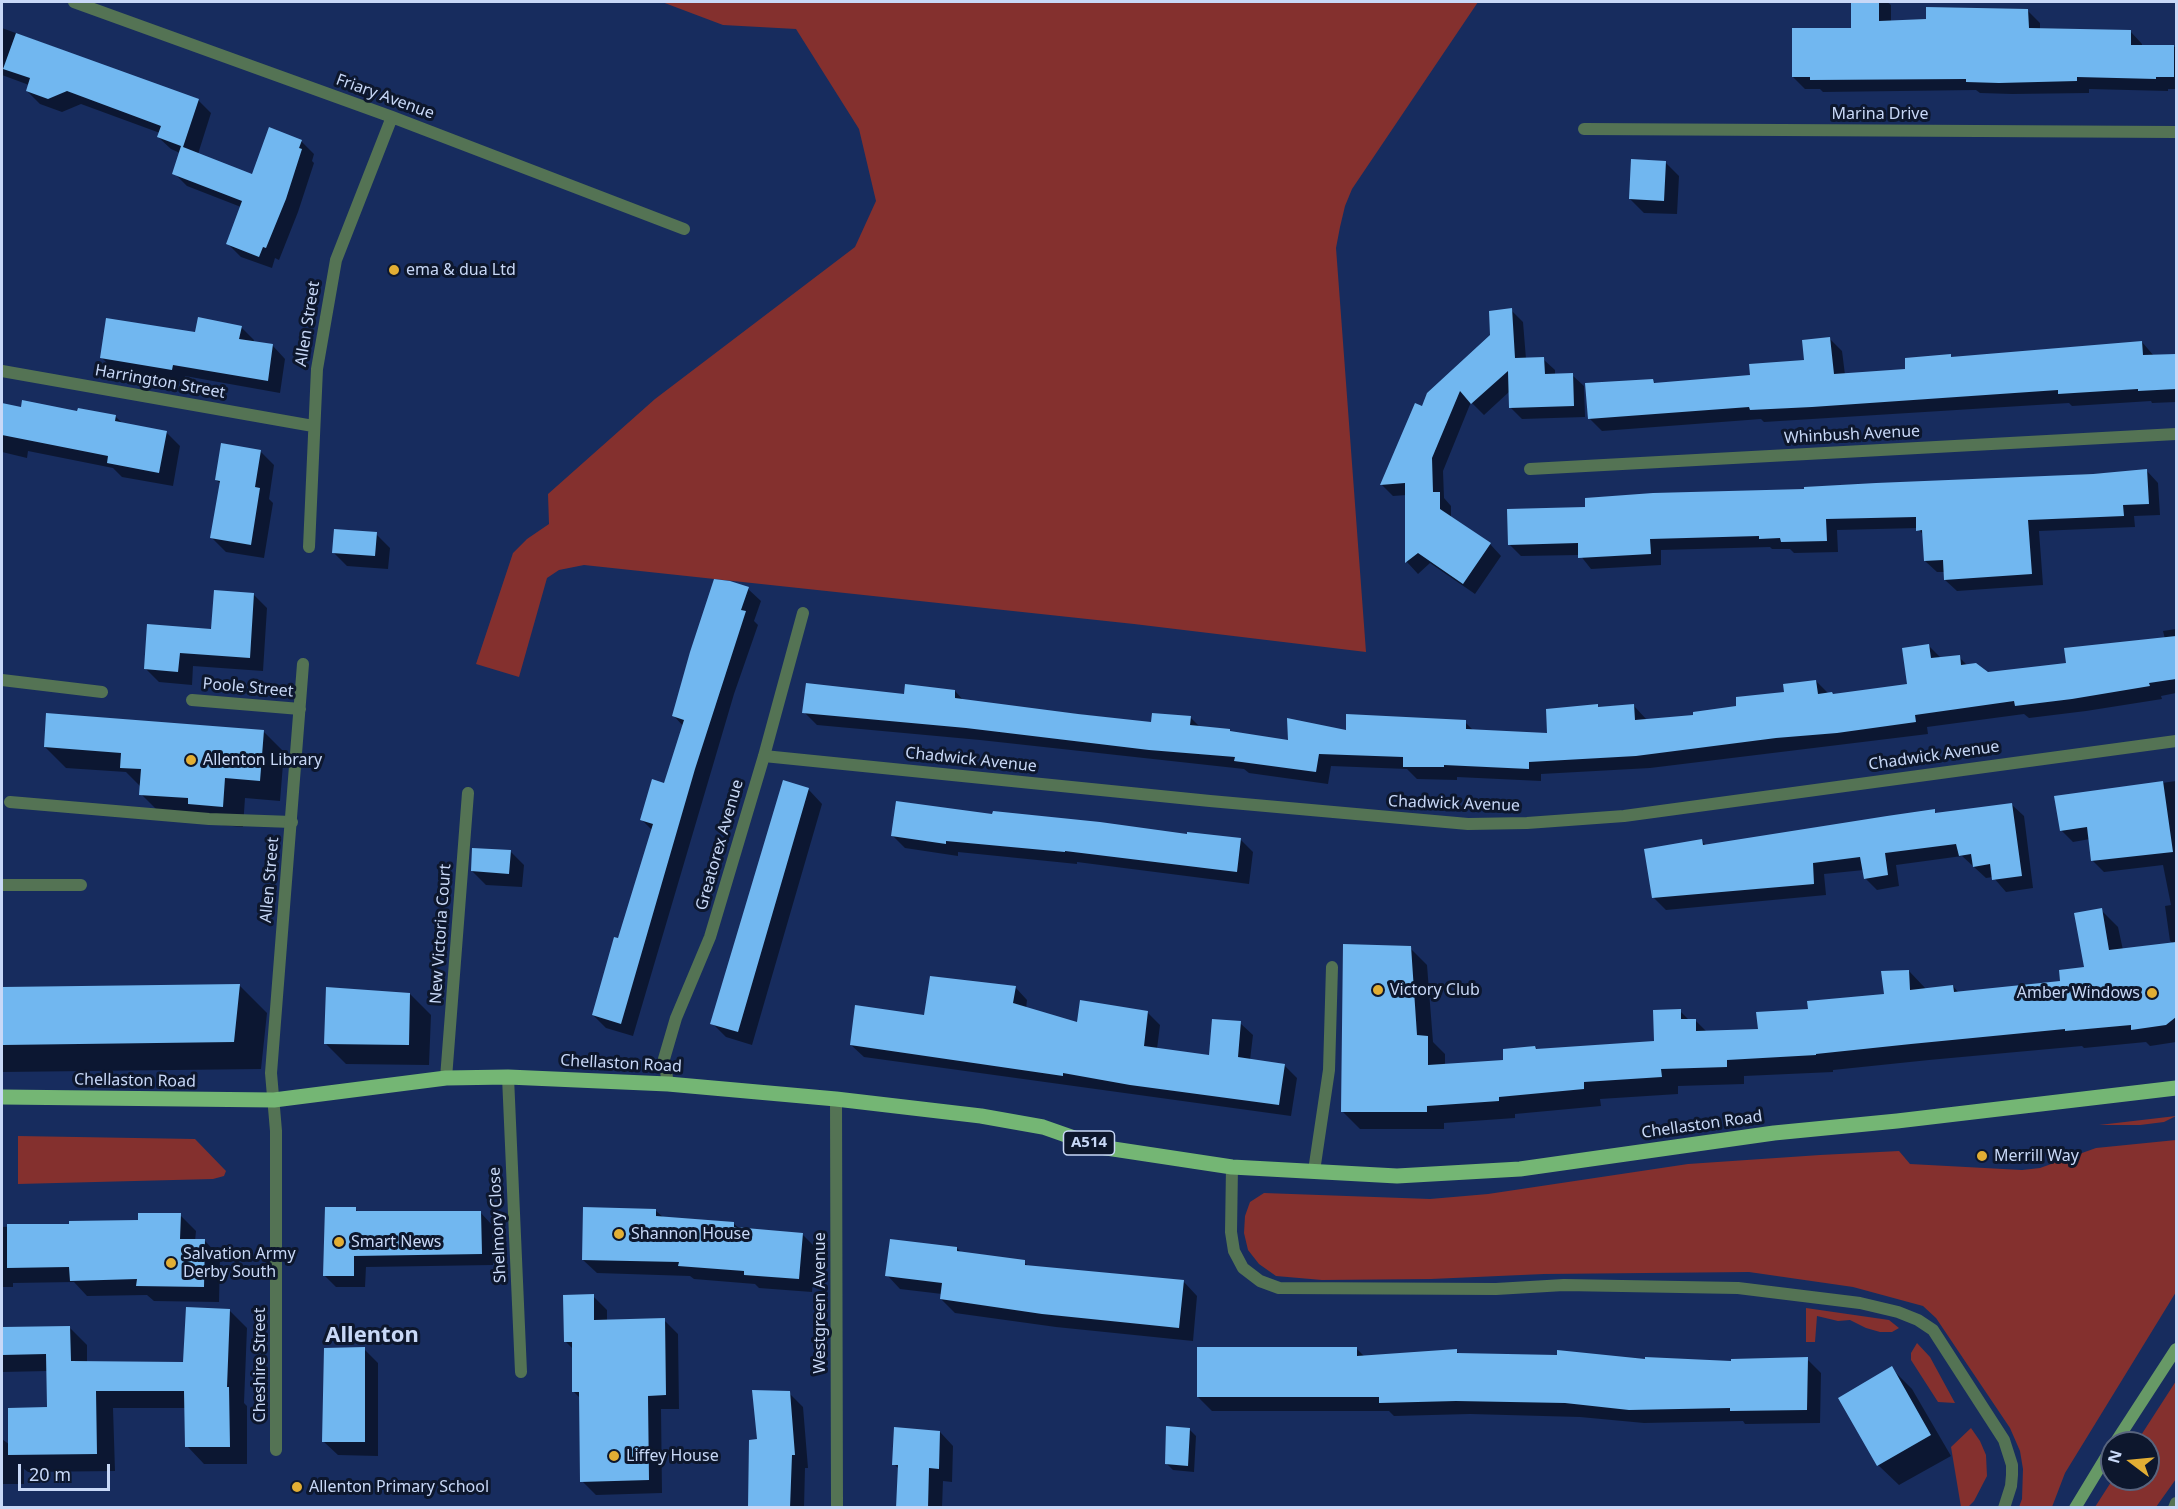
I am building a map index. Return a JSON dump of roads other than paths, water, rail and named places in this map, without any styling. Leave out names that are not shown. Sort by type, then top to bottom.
[{"type":"main road","name":"Chellaston Road","points":[[2,1097],[274,1100],[446,1078],[508,1077],[668,1084],[836,1099],[981,1116],[1043,1126],[1100,1147],[1232,1167],[1397,1176],[1520,1169],[1774,1133],[2176,1088]]},
{"type":"street","name":"Friary Avenue","points":[[74,2],[392,117],[684,229]]},
{"type":"street","name":"Allen Street","points":[[309,547],[317,369],[336,261],[392,117]]},
{"type":"street","name":"Marina Drive","points":[[1584,129],[2176,132]]},
{"type":"street","name":"Harrington Street","points":[[2,371],[313,426]]},
{"type":"street","name":"Whinbush Avenue","points":[[1530,469],[2176,434]]},
{"type":"street","name":"Greatorex Avenue","points":[[668,1084],[664,1059],[676,1018],[710,937],[764,756],[803,613]]},
{"type":"street","name":"Allen Street","points":[[274,1100],[271,1073],[303,664]]},
{"type":"street","points":[[2,680],[102,692]]},
{"type":"street","name":"Poole Street","points":[[192,700],[300,709]]},
{"type":"street","name":"Chadwick Avenue","points":[[764,756],[1468,824],[1527,824],[1624,816],[2176,741]]},
{"type":"street","name":"New Victoria Court","points":[[446,1078],[468,793]]},
{"type":"street","points":[[10,802],[209,819],[292,822]]},
{"type":"street","points":[[2,885],[81,885]]},
{"type":"street","points":[[1314,1171],[1329,1070],[1332,967]]},
{"type":"street","name":"Shelmory Close","points":[[508,1077],[521,1372]]},
{"type":"street","name":"Westgreen Avenue","points":[[836,1099],[837,1508]]},
{"type":"street","name":"Cheshire Street","points":[[274,1100],[276,1450]]},
{"type":"street","points":[[1232,1167],[1231,1232],[1234,1251],[1243,1268],[1260,1281],[1279,1288],[1497,1288],[1564,1285],[1738,1288],[1860,1303],[1898,1312],[1918,1320],[1933,1330],[2004,1440],[2012,1465],[2011,1486],[2004,1508]]},
{"type":"street","points":[[2123,1431],[2176,1349]]},
{"type":"street","points":[[2075,1508],[2100,1467]]},
{"type":"street","points":[[2174,1508],[2176,1503]]},
{"type":"place","name":"ema & dua Ltd","points":[[394,270]]},
{"type":"place","name":"Allenton Library","points":[[191,760]]},
{"type":"place","name":"Victory Club","points":[[1378,990]]},
{"type":"place","name":"Amber Windows","points":[[2152,993]]},
{"type":"place","name":"Merrill Way","points":[[1982,1156]]},
{"type":"place","name":"Shannon House","points":[[619,1234]]},
{"type":"place","name":"Smart News","points":[[339,1242]]},
{"type":"place","name":"Salvation Army Derby South","points":[[171,1263]]},
{"type":"place","name":"Liffey House","points":[[614,1456]]},
{"type":"place","name":"Allenton Primary School","points":[[297,1487]]},
{"type":"district","name":"Allenton","points":[[372,1336]]}]
